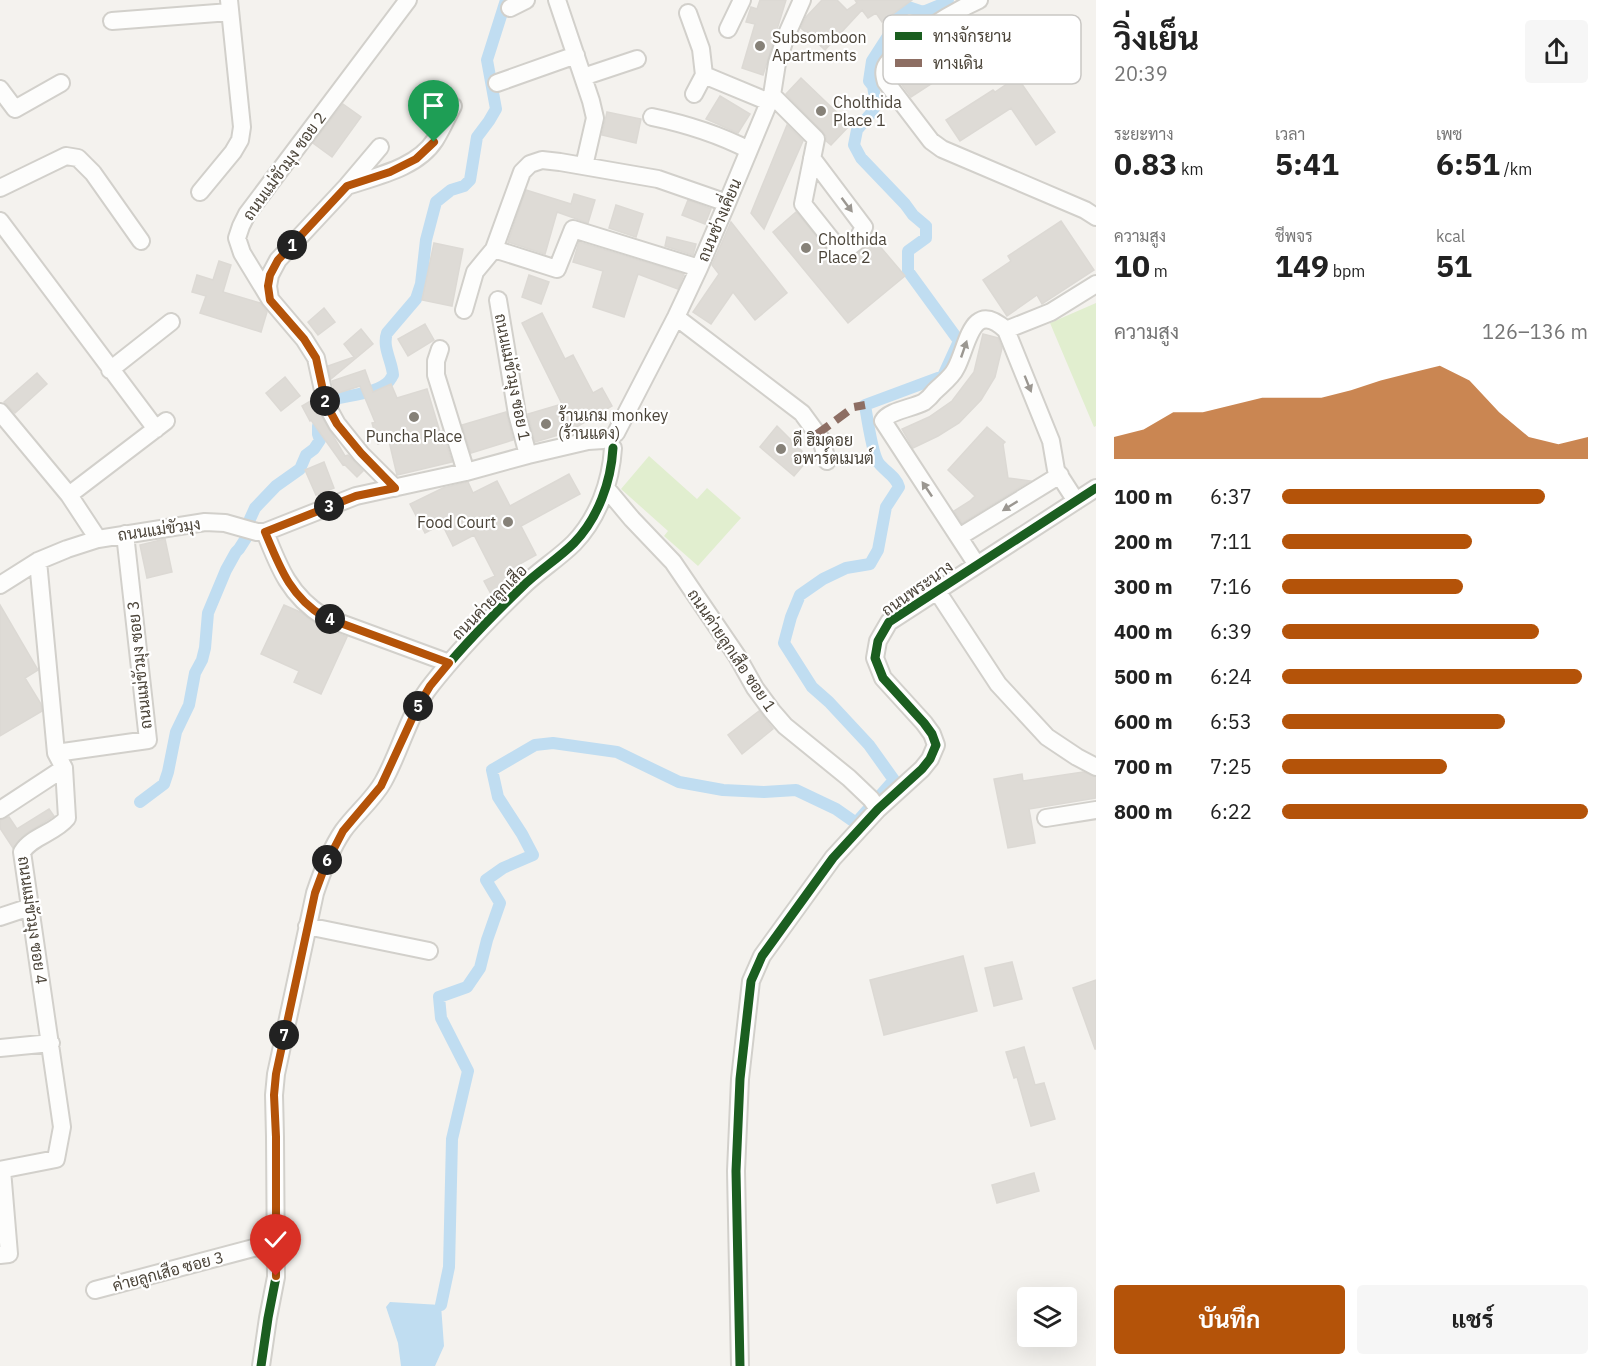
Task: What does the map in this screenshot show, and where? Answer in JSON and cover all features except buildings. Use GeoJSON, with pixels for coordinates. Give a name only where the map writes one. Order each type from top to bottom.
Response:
{"type":"FeatureCollection","features":[{"type":"Feature","properties":{"kind":"street","name":"ถนนแม่ขัวมุง ซอย 2"},"geometry":{"type":"LineString","coordinates":[[395,488],[337,424],[326,404],[316,358],[304,339],[270,300],[242,253],[237,238],[247,214],[408,0]]}},
{"type":"Feature","properties":{"kind":"street"},"geometry":{"type":"LineString","coordinates":[[510,8],[526,0]]}},
{"type":"Feature","properties":{"kind":"street"},"geometry":{"type":"LineString","coordinates":[[557,0],[591,100],[594,117],[584,166]]}},
{"type":"Feature","properties":{"kind":"street"},"geometry":{"type":"LineString","coordinates":[[729,29],[741,0]]}},
{"type":"Feature","properties":{"kind":"street","name":"ถนนช่างเคี่ยน"},"geometry":{"type":"LineString","coordinates":[[611,440],[676,317],[728,203],[771,98],[777,63],[802,0]]}},
{"type":"Feature","properties":{"kind":"street"},"geometry":{"type":"LineString","coordinates":[[950,15],[979,0]]}},
{"type":"Feature","properties":{"kind":"street"},"geometry":{"type":"LineString","coordinates":[[112,21],[229,6],[242,127],[240,140],[234,152],[200,192]]}},
{"type":"Feature","properties":{"kind":"street"},"geometry":{"type":"LineString","coordinates":[[688,13],[701,50],[704,75],[694,94]]}},
{"type":"Feature","properties":{"kind":"street"},"geometry":{"type":"LineString","coordinates":[[497,82],[576,55]]}},
{"type":"Feature","properties":{"kind":"street"},"geometry":{"type":"LineString","coordinates":[[583,77],[637,59]]}},
{"type":"Feature","properties":{"kind":"street"},"geometry":{"type":"LineString","coordinates":[[704,75],[771,98],[816,139],[812,158],[803,204],[842,253],[856,242],[864,227],[812,158]]}},
{"type":"Feature","properties":{"kind":"street"},"geometry":{"type":"LineString","coordinates":[[0,89],[15,109],[62,83]]}},
{"type":"Feature","properties":{"kind":"street"},"geometry":{"type":"LineString","coordinates":[[888,84],[931,141],[942,149],[1085,210],[1096,218]]}},
{"type":"Feature","properties":{"kind":"street"},"geometry":{"type":"LineString","coordinates":[[347,186],[390,172],[416,159],[434,142],[453,106]]}},
{"type":"Feature","properties":{"kind":"street"},"geometry":{"type":"LineString","coordinates":[[652,117],[685,124],[725,138],[749,150]]}},
{"type":"Feature","properties":{"kind":"street"},"geometry":{"type":"LineString","coordinates":[[270,300],[268,286],[270,275],[278,260],[380,147]]}},
{"type":"Feature","properties":{"kind":"street"},"geometry":{"type":"LineString","coordinates":[[0,188],[66,156],[78,158],[93,173],[141,241]]}},
{"type":"Feature","properties":{"kind":"street"},"geometry":{"type":"LineString","coordinates":[[464,310],[475,272],[494,249],[522,172],[530,164],[542,160],[658,179],[728,203]]}},
{"type":"Feature","properties":{"kind":"street"},"geometry":{"type":"LineString","coordinates":[[0,221],[110,370],[161,425],[69,495]]}},
{"type":"Feature","properties":{"kind":"street"},"geometry":{"type":"LineString","coordinates":[[494,249],[557,269],[573,229],[699,268]]}},
{"type":"Feature","properties":{"kind":"street"},"geometry":{"type":"LineString","coordinates":[[1006,330],[1051,312],[1096,284]]}},
{"type":"Feature","properties":{"kind":"street","name":"ถนนแม่ขัวมุง ซอย 1"},"geometry":{"type":"LineString","coordinates":[[498,300],[517,414],[528,455]]}},
{"type":"Feature","properties":{"kind":"street"},"geometry":{"type":"LineString","coordinates":[[676,317],[802,413],[821,439],[827,461]]}},
{"type":"Feature","properties":{"kind":"street"},"geometry":{"type":"LineString","coordinates":[[977,565],[883,419],[926,400],[956,371],[970,332],[976,324],[985,319],[994,320],[1006,330],[1051,441],[1056,470],[1076,501]]}},
{"type":"Feature","properties":{"kind":"street"},"geometry":{"type":"LineString","coordinates":[[110,370],[171,322]]}},
{"type":"Feature","properties":{"kind":"street"},"geometry":{"type":"LineString","coordinates":[[440,349],[435,362],[436,375],[466,472]]}},
{"type":"Feature","properties":{"kind":"street"},"geometry":{"type":"LineString","coordinates":[[0,411],[69,495],[98,539]]}},
{"type":"Feature","properties":{"kind":"street"},"geometry":{"type":"LineString","coordinates":[[449,663],[324,617],[309,608],[287,580],[265,532],[356,496],[466,472],[588,441],[611,440]]}},
{"type":"Feature","properties":{"kind":"street","name":"ถนนค่ายลูกเสือ"},"geometry":{"type":"LineString","coordinates":[[261,1366],[276,1276],[274,1095],[276,1074],[307,926],[315,893],[325,866],[343,831],[381,786],[417,708],[430,686],[523,586],[574,542],[594,514],[606,488],[612,465],[611,440]]}},
{"type":"Feature","properties":{"kind":"street"},"geometry":{"type":"LineString","coordinates":[[959,537],[1060,476]]}},
{"type":"Feature","properties":{"kind":"street","name":"ถนนค่ายลูกเสือ ซอย 1"},"geometry":{"type":"LineString","coordinates":[[606,488],[673,562],[772,711],[785,726],[849,778],[875,804]]}},
{"type":"Feature","properties":{"kind":"street","name":"ถนนพระนาง"},"geometry":{"type":"LineString","coordinates":[[875,804],[922,769],[930,759],[936,745],[933,734],[883,678],[874,658],[878,640],[889,622],[1096,488]]}},
{"type":"Feature","properties":{"kind":"street","name":"ถนนแม่ขัวมุง"},"geometry":{"type":"LineString","coordinates":[[0,585],[38,561],[98,539],[205,522],[225,523],[256,532],[265,532]]}},
{"type":"Feature","properties":{"kind":"street","name":"ถนนแม่ขัวมุง ซอย 3"},"geometry":{"type":"LineString","coordinates":[[56,753],[147,740],[125,534]]}},
{"type":"Feature","properties":{"kind":"street","name":"ถนนแม่ขัวมุง ซอย 4"},"geometry":{"type":"LineString","coordinates":[[1,1170],[56,1159],[62,1127],[22,852],[26,846],[67,818],[64,768],[56,753],[38,561]]}},
{"type":"Feature","properties":{"kind":"street"},"geometry":{"type":"LineString","coordinates":[[937,591],[998,684],[1047,737],[1096,767]]}},
{"type":"Feature","properties":{"kind":"street"},"geometry":{"type":"LineString","coordinates":[[0,810],[64,768]]}},
{"type":"Feature","properties":{"kind":"street"},"geometry":{"type":"LineString","coordinates":[[740,1366],[736,1171],[740,1079],[751,981],[762,956],[875,804]]}},
{"type":"Feature","properties":{"kind":"street"},"geometry":{"type":"LineString","coordinates":[[1046,818],[1096,810]]}},
{"type":"Feature","properties":{"kind":"street"},"geometry":{"type":"LineString","coordinates":[[0,917],[30,907]]}},
{"type":"Feature","properties":{"kind":"street"},"geometry":{"type":"LineString","coordinates":[[307,926],[429,951]]}},
{"type":"Feature","properties":{"kind":"street"},"geometry":{"type":"LineString","coordinates":[[0,1048],[51,1043]]}},
{"type":"Feature","properties":{"kind":"street"},"geometry":{"type":"LineString","coordinates":[[0,1255],[9,1254],[1,1170]]}},
{"type":"Feature","properties":{"kind":"street","name":"ค่ายลูกเสือ ซอย 3"},"geometry":{"type":"LineString","coordinates":[[95,1290],[276,1242]]}},
{"type":"Feature","properties":{"kind":"green space"},"geometry":{"type":"Polygon","coordinates":[[[1096,303],[1096,426],[1094,427],[1050,323],[1096,303]]]}},
{"type":"Feature","properties":{"kind":"green space"},"geometry":{"type":"Polygon","coordinates":[[[649,456],[697,499],[707,488],[741,518],[698,566],[664,536],[668,531],[621,489],[649,456]]]}},
{"type":"Feature","properties":{"kind":"water"},"geometry":{"type":"Polygon","coordinates":[[[390,1302],[441,1305],[444,1346],[435,1366],[401,1366],[398,1343],[386,1307],[390,1302]]]}},
{"type":"Feature","properties":{"kind":"waterway"},"geometry":{"type":"LineString","coordinates":[[249,526],[255,508],[276,486],[300,469],[306,455],[314,449],[320,440],[318,426],[326,417],[328,408],[334,399],[376,389],[388,382],[393,375],[386,349],[387,333],[416,299],[421,284],[426,240],[436,202],[451,190],[464,186],[470,180],[477,137],[496,109],[487,60],[506,0]]}},
{"type":"Feature","properties":{"kind":"waterway"},"geometry":{"type":"LineString","coordinates":[[898,15],[908,7],[923,12],[948,0]]}},
{"type":"Feature","properties":{"kind":"waterway"},"geometry":{"type":"LineString","coordinates":[[441,1305],[449,1267],[452,1139],[468,1071],[441,1018],[439,997],[467,987],[480,968],[500,903],[486,880],[503,868],[533,855],[498,797],[492,770],[535,745],[553,743],[617,752],[679,782],[723,790],[764,792],[796,790],[836,809],[856,823],[894,780],[869,745],[812,687],[784,643],[800,595],[823,579],[846,568],[870,564],[878,550],[886,507],[899,487],[878,462],[865,405],[943,376],[959,341],[908,271],[908,251],[926,238],[926,226],[861,158],[854,145],[857,130],[876,104],[873,86],[869,81],[872,61],[883,44]]}},
{"type":"Feature","properties":{"kind":"waterway"},"geometry":{"type":"LineString","coordinates":[[140,802],[164,784],[176,732],[189,705],[195,673],[202,660],[208,613],[226,570],[248,535]]}},
{"type":"Feature","properties":{"kind":"marked path"},"geometry":{"type":"LineString","coordinates":[[817,434],[854,407],[865,405]]}},
{"type":"Feature","properties":{"kind":"cycle path"},"geometry":{"type":"LineString","coordinates":[[261,1366],[276,1277],[274,1095],[276,1074],[315,893],[324,869],[343,831],[383,782],[411,719],[432,684],[487,622],[528,581],[574,543],[590,522],[602,499],[613,448]]}},
{"type":"Feature","properties":{"kind":"cycle path"},"geometry":{"type":"LineString","coordinates":[[740,1366],[736,1171],[740,1079],[751,981],[762,956],[833,858],[878,809],[922,769],[930,759],[936,745],[924,723],[883,678],[875,658],[878,641],[889,622],[1096,488]]}},
{"type":"Feature","properties":{"kind":"place","name":"Subsomboon Apartments"},"geometry":{"type":"Point","coordinates":[760,46]}},
{"type":"Feature","properties":{"kind":"place","name":"Cholthida Place 1"},"geometry":{"type":"Point","coordinates":[821,111]}},
{"type":"Feature","properties":{"kind":"place","name":"Cholthida Place 2"},"geometry":{"type":"Point","coordinates":[806,248]}},
{"type":"Feature","properties":{"kind":"place","name":"Puncha Place"},"geometry":{"type":"Point","coordinates":[414,417]}},
{"type":"Feature","properties":{"kind":"place","name":"ร้านเกม monkey (ร้านแดง)"},"geometry":{"type":"Point","coordinates":[546,424]}},
{"type":"Feature","properties":{"kind":"place","name":"ดี ฮิมดอย อพาร์ตเมนต์"},"geometry":{"type":"Point","coordinates":[781,449]}},
{"type":"Feature","properties":{"kind":"place","name":"Food Court"},"geometry":{"type":"Point","coordinates":[508,522]}},
{"type":"Feature","properties":{"kind":"route"},"geometry":{"type":"LineString","coordinates":[[276,1276],[274,1095],[276,1074],[315,893],[325,866],[343,831],[381,786],[417,708],[430,686],[449,663],[324,617],[309,608],[287,580],[274,555],[265,532],[356,496],[395,488],[337,424],[326,404],[316,358],[304,339],[270,300],[268,286],[270,275],[278,260],[347,186],[390,172],[416,159],[434,142]]}}]}
